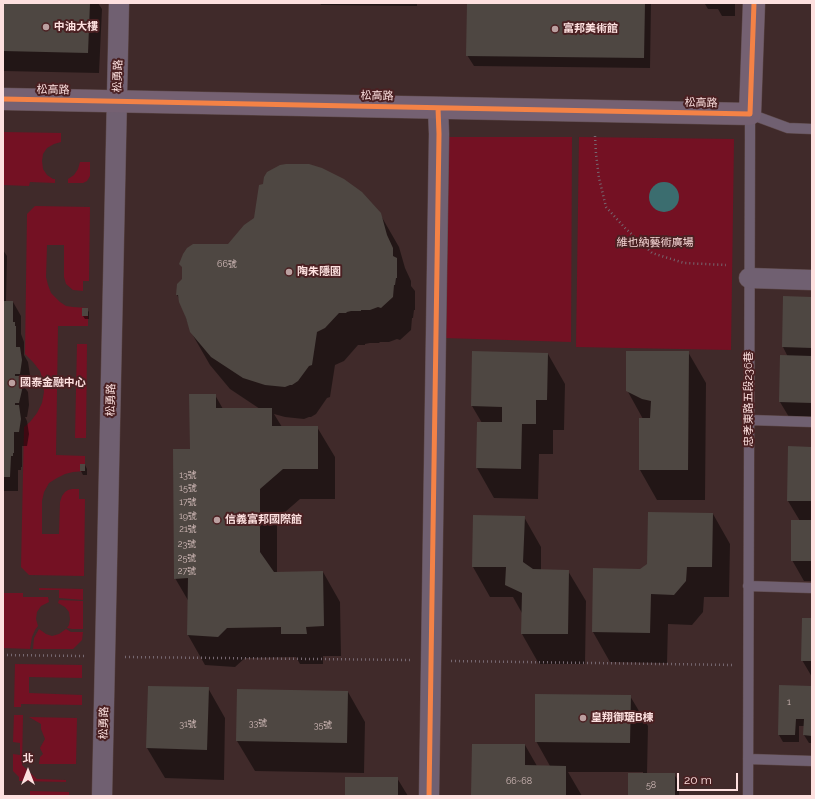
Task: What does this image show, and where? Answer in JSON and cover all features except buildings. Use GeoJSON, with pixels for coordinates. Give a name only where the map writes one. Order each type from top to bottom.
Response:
{"type":"FeatureCollection","features":[{"type":"Feature","properties":{"kind":"street","name":"松勇路"},"geometry":{"type":"LineString","coordinates":[[102,796],[119,3]]}},
{"type":"Feature","properties":{"kind":"street","name":"忠孝東路五段236巷"},"geometry":{"type":"LineString","coordinates":[[750,114],[754,3]]}},
{"type":"Feature","properties":{"kind":"street","name":"松高路"},"geometry":{"type":"LineString","coordinates":[[3,99],[750,114]]}},
{"type":"Feature","properties":{"kind":"street"},"geometry":{"type":"LineString","coordinates":[[429,796],[439,134],[438,108]]}},
{"type":"Feature","properties":{"kind":"street"},"geometry":{"type":"LineString","coordinates":[[749,278],[812,280]]}},
{"type":"Feature","properties":{"kind":"lane"},"geometry":{"type":"LineString","coordinates":[[750,114],[788,128],[812,129]]}},
{"type":"Feature","properties":{"kind":"lane","name":"忠孝東路五段236巷"},"geometry":{"type":"LineString","coordinates":[[748,796],[750,114]]}},
{"type":"Feature","properties":{"kind":"lane"},"geometry":{"type":"LineString","coordinates":[[749,420],[812,422]]}},
{"type":"Feature","properties":{"kind":"lane"},"geometry":{"type":"LineString","coordinates":[[748,586],[812,588]]}},
{"type":"Feature","properties":{"kind":"lane"},"geometry":{"type":"LineString","coordinates":[[748,759],[812,761]]}},
{"type":"Feature","properties":{"kind":"path"},"geometry":{"type":"LineString","coordinates":[[595,136],[599,178],[606,207],[625,228],[652,253],[684,262],[726,265]]}},
{"type":"Feature","properties":{"kind":"path"},"geometry":{"type":"LineString","coordinates":[[3,655],[748,665]]}},
{"type":"Feature","properties":{"kind":"green space"},"geometry":{"type":"Polygon","coordinates":[[[3,132],[61,133],[61,142],[47,148],[43,154],[42,161],[43,169],[47,175],[55,179],[55,183],[30,182],[29,186],[3,185],[3,132]]]}},
{"type":"Feature","properties":{"kind":"green space"},"geometry":{"type":"Polygon","coordinates":[[[446,137],[572,137],[571,342],[444,338],[446,137]]]}},
{"type":"Feature","properties":{"kind":"green space","name":"維也納藝術廣場"},"geometry":{"type":"Polygon","coordinates":[[[579,137],[734,139],[731,350],[576,347],[579,137]]]}},
{"type":"Feature","properties":{"kind":"green space"},"geometry":{"type":"Polygon","coordinates":[[[80,162],[90,162],[90,176],[87,181],[83,183],[68,183],[68,179],[74,175],[80,162]]]}},
{"type":"Feature","properties":{"kind":"green space"},"geometry":{"type":"Polygon","coordinates":[[[35,206],[90,207],[89,281],[83,281],[83,291],[73,290],[66,284],[64,277],[64,245],[47,245],[46,277],[51,293],[60,302],[66,306],[88,308],[88,326],[58,326],[56,455],[85,456],[85,471],[65,474],[49,483],[44,492],[42,501],[42,534],[59,534],[60,502],[62,496],[68,490],[79,489],[79,499],[85,499],[84,576],[29,575],[21,567],[24,427],[37,413],[42,403],[44,392],[40,371],[25,354],[27,214],[35,206]]]}},
{"type":"Feature","properties":{"kind":"green space"},"geometry":{"type":"Polygon","coordinates":[[[77,344],[87,344],[86,438],[75,438],[77,344]]]}},
{"type":"Feature","properties":{"kind":"green space"},"geometry":{"type":"Polygon","coordinates":[[[39,588],[83,589],[83,600],[59,598],[59,590],[39,590],[39,588]]]}},
{"type":"Feature","properties":{"kind":"green space"},"geometry":{"type":"Polygon","coordinates":[[[3,593],[23,593],[23,597],[48,597],[49,602],[41,606],[37,612],[36,619],[38,626],[32,637],[30,649],[3,648],[3,593]]]}},
{"type":"Feature","properties":{"kind":"green space"},"geometry":{"type":"Polygon","coordinates":[[[59,600],[83,601],[83,629],[67,628],[70,619],[69,612],[65,607],[58,603],[59,600]]]}},
{"type":"Feature","properties":{"kind":"green space"},"geometry":{"type":"Polygon","coordinates":[[[39,629],[52,636],[59,634],[66,629],[71,632],[83,632],[82,640],[73,649],[33,649],[34,638],[39,629]]]}},
{"type":"Feature","properties":{"kind":"green space"},"geometry":{"type":"Polygon","coordinates":[[[15,664],[82,665],[82,678],[29,677],[29,693],[82,695],[82,705],[21,704],[21,707],[14,707],[15,664]]]}},
{"type":"Feature","properties":{"kind":"green space"},"geometry":{"type":"Polygon","coordinates":[[[14,715],[23,715],[22,765],[37,779],[66,780],[66,782],[19,781],[19,777],[13,771],[13,754],[20,755],[20,743],[13,742],[14,715]]]}},
{"type":"Feature","properties":{"kind":"green space"},"geometry":{"type":"Polygon","coordinates":[[[29,717],[77,718],[76,764],[39,764],[40,757],[43,754],[40,748],[45,739],[41,729],[41,724],[29,717]]]}},
{"type":"Feature","properties":{"kind":"green space"},"geometry":{"type":"Polygon","coordinates":[[[30,791],[69,792],[69,796],[30,796],[30,791]]]}},
{"type":"Feature","properties":{"kind":"water"},"geometry":{"type":"Polygon","coordinates":[[[664,182],[675,186],[679,197],[675,208],[664,212],[653,208],[649,197],[653,186],[664,182]]]}},
{"type":"Feature","properties":{"kind":"cycle path"},"geometry":{"type":"LineString","coordinates":[[3,99],[750,114],[754,3]]}},
{"type":"Feature","properties":{"kind":"cycle path"},"geometry":{"type":"LineString","coordinates":[[429,796],[439,134],[438,108]]}},
{"type":"Feature","properties":{"kind":"place","name":"中油大樓"},"geometry":{"type":"Point","coordinates":[46,27]}},
{"type":"Feature","properties":{"kind":"place","name":"富邦美術館"},"geometry":{"type":"Point","coordinates":[555,29]}},
{"type":"Feature","properties":{"kind":"place","name":"陶朱隱園"},"geometry":{"type":"Point","coordinates":[289,272]}},
{"type":"Feature","properties":{"kind":"place","name":"國泰金融中心"},"geometry":{"type":"Point","coordinates":[12,383]}},
{"type":"Feature","properties":{"kind":"place","name":"信義富邦國際館"},"geometry":{"type":"Point","coordinates":[217,520]}},
{"type":"Feature","properties":{"kind":"place","name":"皇翔御琚B棟"},"geometry":{"type":"Point","coordinates":[583,718]}}]}
